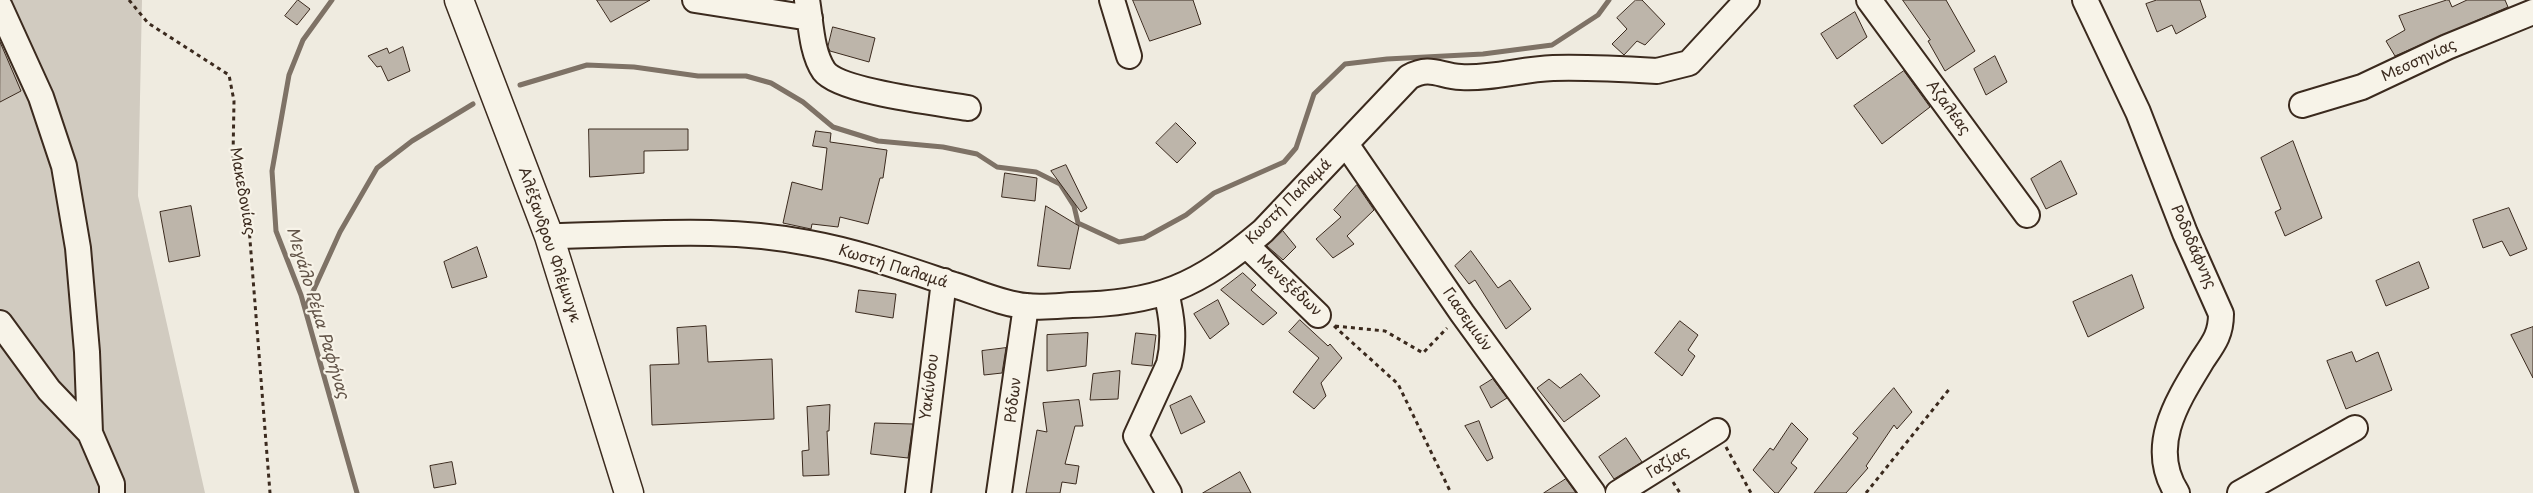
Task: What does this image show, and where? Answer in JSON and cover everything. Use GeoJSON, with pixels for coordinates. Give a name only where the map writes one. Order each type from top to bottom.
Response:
{"type":"FeatureCollection","features":[{"type":"Feature","properties":{"kind":"main road","name":"Αλέξανδρου Φλέμινγκ"},"geometry":{"type":"LineString","coordinates":[[459,0],[549,236],[629,493]]}},
{"type":"Feature","properties":{"kind":"street"},"geometry":{"type":"LineString","coordinates":[[695,0],[808,9],[816,55],[825,72],[837,81],[858,88],[968,108]]}},
{"type":"Feature","properties":{"kind":"street"},"geometry":{"type":"LineString","coordinates":[[1112,0],[1128,56]]}},
{"type":"Feature","properties":{"kind":"street","name":"Κωστή Παλαμά"},"geometry":{"type":"LineString","coordinates":[[549,236],[702,231],[755,234],[810,243],[882,260],[1026,306],[1116,304],[1166,292],[1218,267],[1263,231],[1409,77],[1421,71],[1436,71],[1460,77],[1519,74],[1551,68],[1657,71],[1670,69],[1689,63],[1747,0]]}},
{"type":"Feature","properties":{"kind":"street","name":"Αζαλέας"},"geometry":{"type":"LineString","coordinates":[[1869,0],[2027,215]]}},
{"type":"Feature","properties":{"kind":"street","name":"Ροδοδάφνης"},"geometry":{"type":"LineString","coordinates":[[2085,0],[2138,112],[2185,233],[2220,314],[2221,328],[2217,340],[2170,420],[2163,456],[2171,484],[2177,493]]}},
{"type":"Feature","properties":{"kind":"street"},"geometry":{"type":"LineString","coordinates":[[0,7],[41,97],[64,166],[78,248],[87,352],[90,433]]}},
{"type":"Feature","properties":{"kind":"street","name":"Μεσσηνίας"},"geometry":{"type":"LineString","coordinates":[[2302,105],[2362,87],[2447,47],[2533,12]]}},
{"type":"Feature","properties":{"kind":"street","name":"Γιασεμιών"},"geometry":{"type":"LineString","coordinates":[[1346,144],[1462,313],[1593,493]]}},
{"type":"Feature","properties":{"kind":"street","name":"Μενεξέδων"},"geometry":{"type":"LineString","coordinates":[[1246,245],[1326,320]]}},
{"type":"Feature","properties":{"kind":"street","name":"Υακίνθου"},"geometry":{"type":"LineString","coordinates":[[918,493],[944,281]]}},
{"type":"Feature","properties":{"kind":"street"},"geometry":{"type":"LineString","coordinates":[[1166,292],[1174,334],[1172,352],[1169,364],[1136,436],[1169,493]]}},
{"type":"Feature","properties":{"kind":"street","name":"Ρόδων"},"geometry":{"type":"LineString","coordinates":[[999,493],[1026,306]]}},
{"type":"Feature","properties":{"kind":"street"},"geometry":{"type":"LineString","coordinates":[[0,323],[49,390],[90,433],[112,484],[112,493]]}},
{"type":"Feature","properties":{"kind":"street"},"geometry":{"type":"LineString","coordinates":[[2240,493],[2355,428]]}},
{"type":"Feature","properties":{"kind":"street","name":"Γαζίας"},"geometry":{"type":"LineString","coordinates":[[1618,493],[1717,431]]}},
{"type":"Feature","properties":{"kind":"path","name":"Μακεδονίας"},"geometry":{"type":"LineString","coordinates":[[128,0],[148,23],[228,75],[234,101],[233,157],[248,215],[270,493]]}},
{"type":"Feature","properties":{"kind":"path","name":"Μενεξέδων"},"geometry":{"type":"LineString","coordinates":[[1326,320],[1385,331],[1423,352],[1462,313]]}},
{"type":"Feature","properties":{"kind":"path"},"geometry":{"type":"LineString","coordinates":[[1326,320],[1398,384],[1451,493]]}},
{"type":"Feature","properties":{"kind":"path"},"geometry":{"type":"LineString","coordinates":[[1866,493],[1951,387]]}},
{"type":"Feature","properties":{"kind":"path"},"geometry":{"type":"LineString","coordinates":[[1717,431],[1751,493]]}},
{"type":"Feature","properties":{"kind":"shaded area"},"geometry":{"type":"Polygon","coordinates":[[[0,0],[142,0],[138,196],[205,493],[0,493],[0,0]]]}},
{"type":"Feature","properties":{"kind":"building"},"geometry":{"type":"Polygon","coordinates":[[[298,0],[310,9],[297,25],[285,16],[298,0]]]}},
{"type":"Feature","properties":{"kind":"building"},"geometry":{"type":"Polygon","coordinates":[[[597,0],[650,0],[611,22],[597,0]]]}},
{"type":"Feature","properties":{"kind":"building"},"geometry":{"type":"Polygon","coordinates":[[[1133,0],[1193,0],[1201,24],[1150,41],[1133,0]]]}},
{"type":"Feature","properties":{"kind":"building"},"geometry":{"type":"Polygon","coordinates":[[[1636,0],[1642,0],[1665,24],[1645,45],[1637,41],[1624,55],[1612,44],[1627,29],[1617,18],[1636,0]]]}},
{"type":"Feature","properties":{"kind":"building"},"geometry":{"type":"Polygon","coordinates":[[[1903,0],[1946,0],[1975,51],[1945,71],[1928,41],[1930,40],[1903,0]]]}},
{"type":"Feature","properties":{"kind":"building"},"geometry":{"type":"Polygon","coordinates":[[[2157,0],[2200,0],[2206,17],[2176,34],[2172,25],[2157,32],[2146,4],[2157,0]]]}},
{"type":"Feature","properties":{"kind":"building"},"geometry":{"type":"Polygon","coordinates":[[[2449,0],[2452,7],[2467,0],[2505,0],[2508,7],[2395,56],[2386,41],[2405,30],[2399,16],[2449,0]]]}},
{"type":"Feature","properties":{"kind":"building"},"geometry":{"type":"Polygon","coordinates":[[[1855,12],[1867,37],[1837,59],[1821,34],[1855,12]]]}},
{"type":"Feature","properties":{"kind":"building"},"geometry":{"type":"Polygon","coordinates":[[[833,27],[875,38],[869,62],[830,51],[828,47],[833,27]]]}},
{"type":"Feature","properties":{"kind":"building"},"geometry":{"type":"Polygon","coordinates":[[[0,42],[21,91],[0,102],[0,42]]]}},
{"type":"Feature","properties":{"kind":"building"},"geometry":{"type":"Polygon","coordinates":[[[403,47],[410,71],[388,81],[381,66],[377,67],[368,56],[387,48],[389,53],[403,47]]]}},
{"type":"Feature","properties":{"kind":"building"},"geometry":{"type":"Polygon","coordinates":[[[1995,56],[2007,82],[1986,95],[1974,69],[1995,56]]]}},
{"type":"Feature","properties":{"kind":"building"},"geometry":{"type":"Polygon","coordinates":[[[1904,71],[1930,107],[1882,144],[1854,106],[1904,71]]]}},
{"type":"Feature","properties":{"kind":"building"},"geometry":{"type":"Polygon","coordinates":[[[1176,123],[1196,143],[1177,163],[1156,143],[1176,123]]]}},
{"type":"Feature","properties":{"kind":"building"},"geometry":{"type":"Polygon","coordinates":[[[589,129],[688,129],[688,150],[644,151],[644,173],[590,177],[589,129]]]}},
{"type":"Feature","properties":{"kind":"building"},"geometry":{"type":"Polygon","coordinates":[[[816,131],[831,133],[830,142],[887,150],[883,178],[880,178],[868,224],[840,217],[838,227],[812,224],[811,229],[783,223],[792,182],[822,190],[827,148],[813,146],[816,131]]]}},
{"type":"Feature","properties":{"kind":"building"},"geometry":{"type":"Polygon","coordinates":[[[2293,141],[2322,218],[2285,236],[2275,212],[2281,209],[2261,158],[2293,141]]]}},
{"type":"Feature","properties":{"kind":"building"},"geometry":{"type":"Polygon","coordinates":[[[2061,161],[2077,194],[2046,209],[2031,179],[2061,161]]]}},
{"type":"Feature","properties":{"kind":"building"},"geometry":{"type":"Polygon","coordinates":[[[1066,165],[1087,208],[1081,212],[1051,171],[1066,165]]]}},
{"type":"Feature","properties":{"kind":"building"},"geometry":{"type":"Polygon","coordinates":[[[1005,173],[1037,178],[1035,201],[1002,197],[1005,173]]]}},
{"type":"Feature","properties":{"kind":"building"},"geometry":{"type":"Polygon","coordinates":[[[1357,185],[1374,210],[1347,236],[1354,244],[1333,258],[1316,239],[1341,217],[1334,210],[1357,185]]]}},
{"type":"Feature","properties":{"kind":"building"},"geometry":{"type":"Polygon","coordinates":[[[191,206],[200,256],[169,262],[160,212],[191,206]]]}},
{"type":"Feature","properties":{"kind":"building"},"geometry":{"type":"Polygon","coordinates":[[[1046,206],[1079,226],[1070,269],[1038,266],[1046,206]]]}},
{"type":"Feature","properties":{"kind":"building"},"geometry":{"type":"Polygon","coordinates":[[[2509,208],[2527,249],[2510,256],[2502,241],[2483,248],[2473,220],[2509,208]]]}},
{"type":"Feature","properties":{"kind":"building"},"geometry":{"type":"Polygon","coordinates":[[[1283,231],[1296,247],[1283,260],[1267,246],[1283,231]]]}},
{"type":"Feature","properties":{"kind":"building"},"geometry":{"type":"Polygon","coordinates":[[[477,247],[487,277],[452,288],[444,262],[477,247]]]}},
{"type":"Feature","properties":{"kind":"building"},"geometry":{"type":"Polygon","coordinates":[[[1471,251],[1498,288],[1510,280],[1531,309],[1506,329],[1475,280],[1469,284],[1455,266],[1471,251]]]}},
{"type":"Feature","properties":{"kind":"building"},"geometry":{"type":"Polygon","coordinates":[[[2419,262],[2429,288],[2386,306],[2376,281],[2419,262]]]}},
{"type":"Feature","properties":{"kind":"building"},"geometry":{"type":"Polygon","coordinates":[[[1243,273],[1256,285],[1251,290],[1277,313],[1263,325],[1221,290],[1243,273]]]}},
{"type":"Feature","properties":{"kind":"building"},"geometry":{"type":"Polygon","coordinates":[[[2132,275],[2144,308],[2088,337],[2073,302],[2132,275]]]}},
{"type":"Feature","properties":{"kind":"building"},"geometry":{"type":"Polygon","coordinates":[[[859,290],[896,294],[893,318],[856,312],[859,290]]]}},
{"type":"Feature","properties":{"kind":"building"},"geometry":{"type":"Polygon","coordinates":[[[1218,300],[1229,324],[1210,339],[1194,314],[1218,300]]]}},
{"type":"Feature","properties":{"kind":"building"},"geometry":{"type":"Polygon","coordinates":[[[1300,320],[1328,346],[1330,344],[1342,358],[1321,383],[1326,396],[1314,409],[1293,392],[1319,358],[1289,332],[1300,320]]]}},
{"type":"Feature","properties":{"kind":"building"},"geometry":{"type":"Polygon","coordinates":[[[1680,321],[1698,335],[1688,350],[1695,356],[1682,376],[1655,353],[1680,321]]]}},
{"type":"Feature","properties":{"kind":"building"},"geometry":{"type":"Polygon","coordinates":[[[706,326],[708,362],[772,359],[774,419],[652,425],[650,365],[679,364],[677,328],[706,326]]]}},
{"type":"Feature","properties":{"kind":"building"},"geometry":{"type":"Polygon","coordinates":[[[2533,327],[2533,378],[2511,335],[2533,327]]]}},
{"type":"Feature","properties":{"kind":"building"},"geometry":{"type":"Polygon","coordinates":[[[1088,333],[1086,366],[1047,371],[1047,335],[1088,333]]]}},
{"type":"Feature","properties":{"kind":"building"},"geometry":{"type":"Polygon","coordinates":[[[1136,333],[1156,335],[1152,366],[1132,364],[1136,333]]]}},
{"type":"Feature","properties":{"kind":"building"},"geometry":{"type":"Polygon","coordinates":[[[1006,348],[1002,373],[984,375],[982,351],[1006,348]]]}},
{"type":"Feature","properties":{"kind":"building"},"geometry":{"type":"Polygon","coordinates":[[[2352,352],[2356,362],[2378,352],[2392,390],[2346,409],[2327,361],[2352,352]]]}},
{"type":"Feature","properties":{"kind":"building"},"geometry":{"type":"Polygon","coordinates":[[[1120,371],[1118,399],[1090,400],[1093,374],[1120,371]]]}},
{"type":"Feature","properties":{"kind":"building"},"geometry":{"type":"Polygon","coordinates":[[[1581,374],[1600,396],[1564,422],[1537,388],[1549,379],[1560,388],[1581,374]]]}},
{"type":"Feature","properties":{"kind":"building"},"geometry":{"type":"Polygon","coordinates":[[[1493,379],[1507,398],[1491,408],[1480,387],[1493,379]]]}},
{"type":"Feature","properties":{"kind":"building"},"geometry":{"type":"Polygon","coordinates":[[[1894,388],[1912,412],[1897,429],[1894,425],[1866,466],[1868,468],[1846,493],[1814,493],[1858,438],[1853,434],[1894,388]]]}},
{"type":"Feature","properties":{"kind":"building"},"geometry":{"type":"Polygon","coordinates":[[[1191,396],[1205,422],[1181,434],[1170,406],[1191,396]]]}},
{"type":"Feature","properties":{"kind":"building"},"geometry":{"type":"Polygon","coordinates":[[[1079,400],[1083,426],[1075,426],[1065,464],[1079,466],[1076,484],[1062,482],[1060,493],[1026,493],[1037,430],[1047,432],[1043,403],[1079,400]]]}},
{"type":"Feature","properties":{"kind":"building"},"geometry":{"type":"Polygon","coordinates":[[[830,405],[829,431],[827,431],[829,475],[803,476],[802,451],[809,450],[807,407],[830,405]]]}},
{"type":"Feature","properties":{"kind":"building"},"geometry":{"type":"Polygon","coordinates":[[[1479,421],[1493,458],[1487,461],[1465,426],[1479,421]]]}},
{"type":"Feature","properties":{"kind":"building"},"geometry":{"type":"Polygon","coordinates":[[[875,423],[913,424],[908,458],[871,454],[875,423]]]}},
{"type":"Feature","properties":{"kind":"building"},"geometry":{"type":"Polygon","coordinates":[[[1792,423],[1808,439],[1791,463],[1797,468],[1778,493],[1775,493],[1753,470],[1770,448],[1773,450],[1792,423]]]}},
{"type":"Feature","properties":{"kind":"building"},"geometry":{"type":"Polygon","coordinates":[[[1626,438],[1642,462],[1614,479],[1599,457],[1626,438]]]}},
{"type":"Feature","properties":{"kind":"building"},"geometry":{"type":"Polygon","coordinates":[[[452,462],[456,484],[434,488],[430,466],[452,462]]]}},
{"type":"Feature","properties":{"kind":"building"},"geometry":{"type":"Polygon","coordinates":[[[1240,472],[1251,493],[1203,493],[1240,472]]]}},
{"type":"Feature","properties":{"kind":"building"},"geometry":{"type":"Polygon","coordinates":[[[1566,479],[1576,493],[1544,493],[1566,479]]]}},
{"type":"Feature","properties":{"kind":"waterway","name":"Μεγάλο Ρέμα Ραφήνας"},"geometry":{"type":"LineString","coordinates":[[332,0],[303,40],[289,75],[272,171],[276,231],[301,295],[357,493]]}},
{"type":"Feature","properties":{"kind":"waterway"},"geometry":{"type":"LineString","coordinates":[[520,85],[587,65],[634,67],[698,76],[746,76],[771,83],[803,102],[833,127],[878,141],[943,147],[977,154],[997,167],[1036,172],[1060,184],[1074,206],[1078,223],[1119,242],[1144,238],[1186,215],[1214,193],[1284,162],[1296,148],[1314,94],[1345,64],[1387,59],[1483,54],[1552,45],[1598,15],[1609,0]]}},
{"type":"Feature","properties":{"kind":"waterway"},"geometry":{"type":"LineString","coordinates":[[305,309],[340,232],[377,168],[412,141],[473,104]]}}]}
